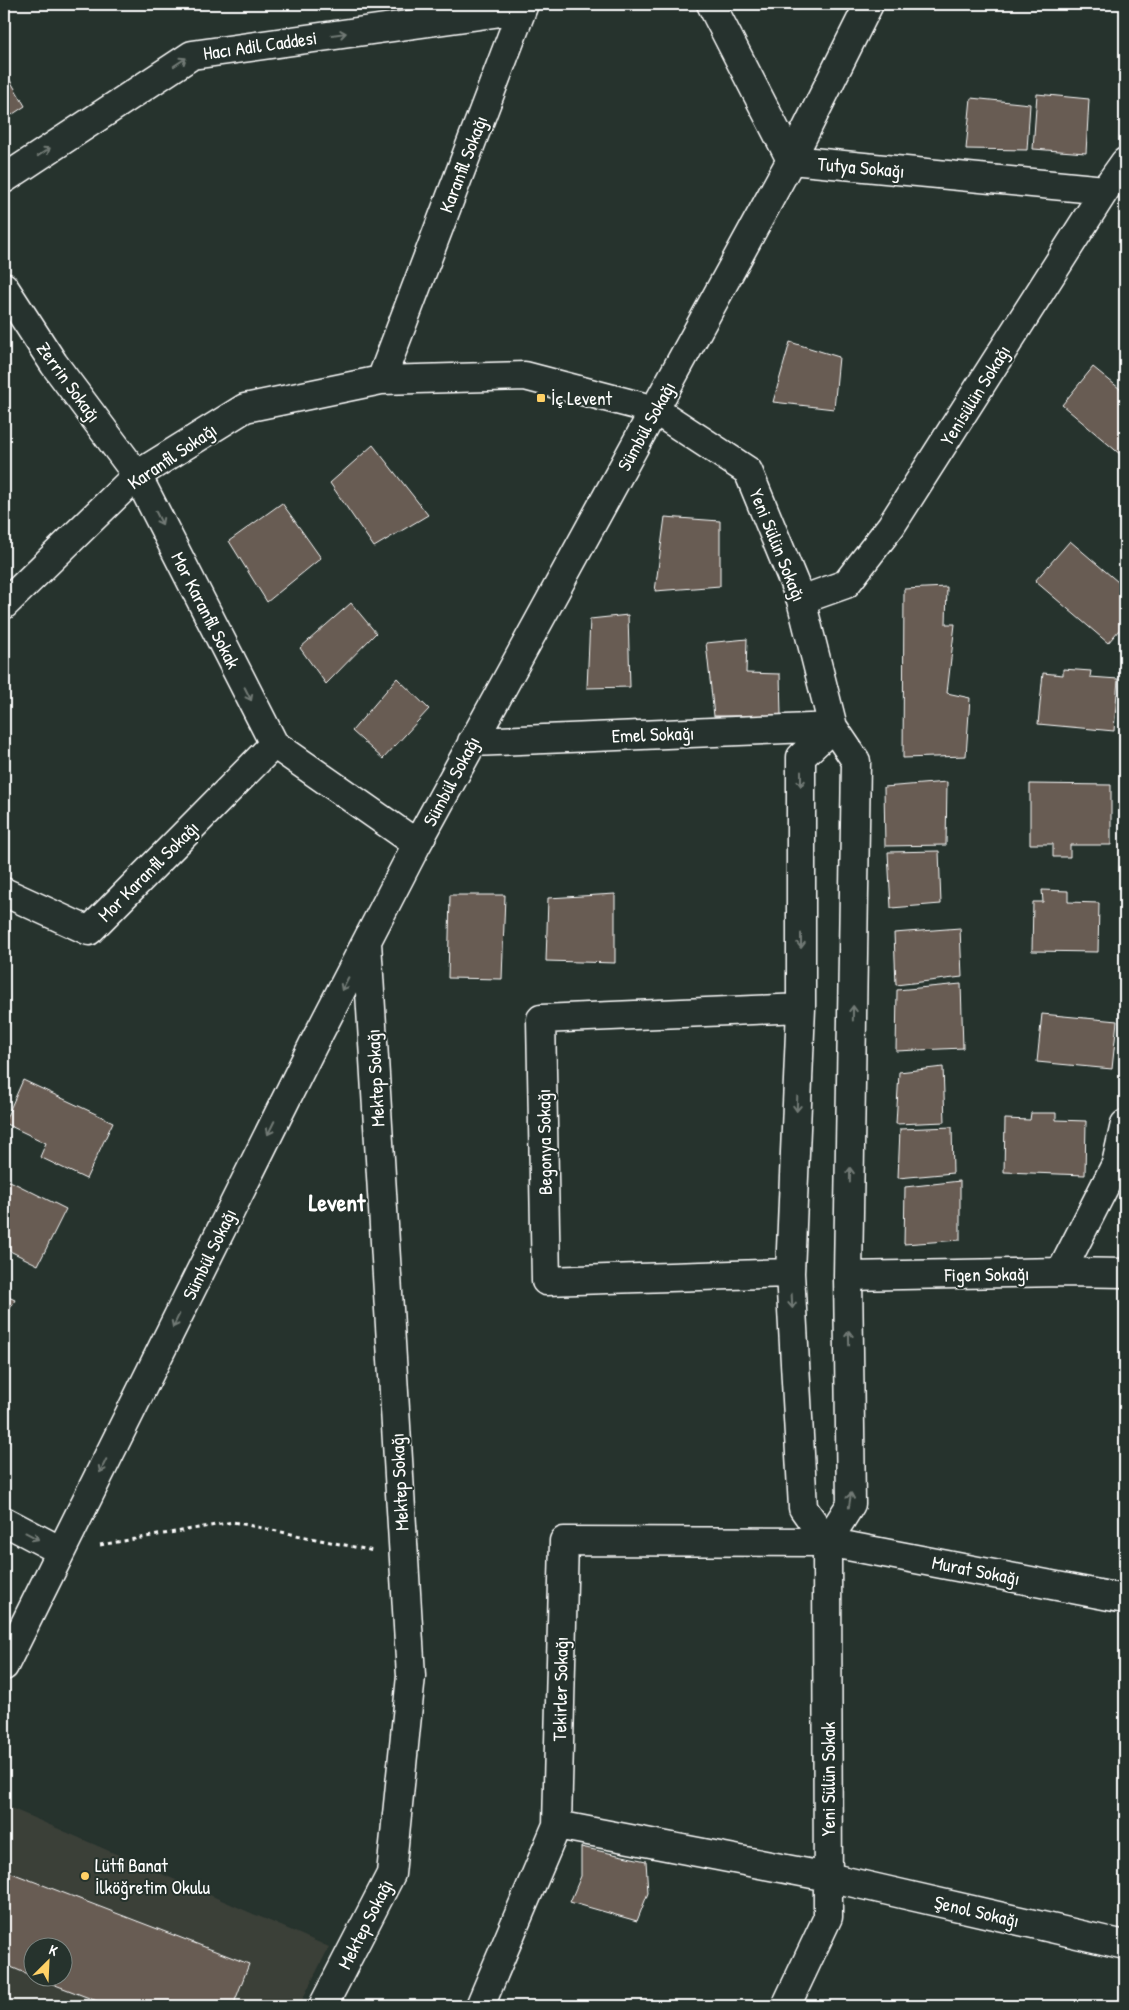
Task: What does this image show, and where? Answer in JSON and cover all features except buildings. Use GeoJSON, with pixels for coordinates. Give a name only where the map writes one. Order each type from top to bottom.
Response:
{"type":"FeatureCollection","features":[{"type":"Feature","properties":{"kind":"street","name":"Tutya Sokağı"},"geometry":{"type":"LineString","coordinates":[[712,4],[791,160],[1105,190]]}},
{"type":"Feature","properties":{"kind":"street","name":"Sümbül Sokağı"},"geometry":{"type":"LineString","coordinates":[[4,1666],[308,1054],[367,940],[472,742],[791,160],[869,4]]}},
{"type":"Feature","properties":{"kind":"street","name":"Hacı Adil Caddesi"},"geometry":{"type":"LineString","coordinates":[[4,179],[192,55],[523,6]]}},
{"type":"Feature","properties":{"kind":"street","name":"Karanfil Sokağı"},"geometry":{"type":"LineString","coordinates":[[381,380],[523,6]]}},
{"type":"Feature","properties":{"kind":"street","name":"Yenisülün Sokağı"},"geometry":{"type":"LineString","coordinates":[[802,600],[846,584],[892,526],[1105,190],[1125,162]]}},
{"type":"Feature","properties":{"kind":"street","name":"Zerrin Sokağı"},"geometry":{"type":"LineString","coordinates":[[4,287],[54,364],[137,475]]}},
{"type":"Feature","properties":{"kind":"street","name":"Karanfil Sokağı"},"geometry":{"type":"LineString","coordinates":[[4,605],[137,475],[245,408],[381,380],[525,376],[655,410]]}},
{"type":"Feature","properties":{"kind":"street","name":"Yeni Sülün Sokağı"},"geometry":{"type":"LineString","coordinates":[[655,410],[748,471],[802,600],[833,727]]}},
{"type":"Feature","properties":{"kind":"street","name":"Mor Karanfil Sokak"},"geometry":{"type":"LineString","coordinates":[[137,475],[274,744]]}},
{"type":"Feature","properties":{"kind":"street","name":"Emel Sokağı"},"geometry":{"type":"LineString","coordinates":[[472,742],[833,727]]}},
{"type":"Feature","properties":{"kind":"street"},"geometry":{"type":"LineString","coordinates":[[833,727],[856,761],[848,1276],[851,1504],[827,1542],[803,1508],[790,1273],[801,1008],[801,757],[833,727]]}},
{"type":"Feature","properties":{"kind":"street","name":"Sümbül Sokağı"},"geometry":{"type":"LineString","coordinates":[[274,744],[417,844]]}},
{"type":"Feature","properties":{"kind":"street","name":"Mor Karanfil Sokağı"},"geometry":{"type":"LineString","coordinates":[[4,892],[89,931],[274,744]]}},
{"type":"Feature","properties":{"kind":"street","name":"Mektep Sokağı"},"geometry":{"type":"LineString","coordinates":[[323,2006],[392,1874],[411,1676],[367,940]]}},
{"type":"Feature","properties":{"kind":"street","name":"Begonya Sokağı"},"geometry":{"type":"LineString","coordinates":[[790,1273],[546,1281],[542,1019],[801,1008]]}},
{"type":"Feature","properties":{"kind":"street"},"geometry":{"type":"LineString","coordinates":[[1061,1272],[1116,1164],[1125,1124]]}},
{"type":"Feature","properties":{"kind":"street","name":"Figen Sokağı"},"geometry":{"type":"LineString","coordinates":[[848,1276],[1061,1272],[1125,1273]]}},
{"type":"Feature","properties":{"kind":"street"},"geometry":{"type":"LineString","coordinates":[[4,1521],[61,1551]]}},
{"type":"Feature","properties":{"kind":"street","name":"Tekirler Sokağı"},"geometry":{"type":"LineString","coordinates":[[558,1825],[564,1541],[827,1542]]}},
{"type":"Feature","properties":{"kind":"street","name":"Murat Sokağı"},"geometry":{"type":"LineString","coordinates":[[827,1542],[1125,1599]]}},
{"type":"Feature","properties":{"kind":"street","name":"Yeni Sülün Sokak"},"geometry":{"type":"LineString","coordinates":[[786,2006],[828,1917],[827,1542]]}},
{"type":"Feature","properties":{"kind":"street"},"geometry":{"type":"LineString","coordinates":[[480,2006],[558,1825],[828,1877]]}},
{"type":"Feature","properties":{"kind":"street","name":"Şenol Sokağı"},"geometry":{"type":"LineString","coordinates":[[828,1877],[1125,1945]]}},
{"type":"Feature","properties":{"kind":"path"},"geometry":{"type":"LineString","coordinates":[[61,1551],[233,1522],[404,1557]]}},
{"type":"Feature","properties":{"kind":"shaded area","name":"Lütfi Banat İlköğretim Okulu"},"geometry":{"type":"Polygon","coordinates":[[[4,1805],[329,1947],[299,2006],[4,2006],[4,1805]]]}},
{"type":"Feature","properties":{"kind":"place","name":"İç Levent"},"geometry":{"type":"Point","coordinates":[541,398]}},
{"type":"Feature","properties":{"kind":"place","name":"Lütfi Banat İlköğretim Okulu"},"geometry":{"type":"Point","coordinates":[85,1876]}},
{"type":"Feature","properties":{"kind":"district","name":"Levent"},"geometry":{"type":"Point","coordinates":[337,1202]}}]}
